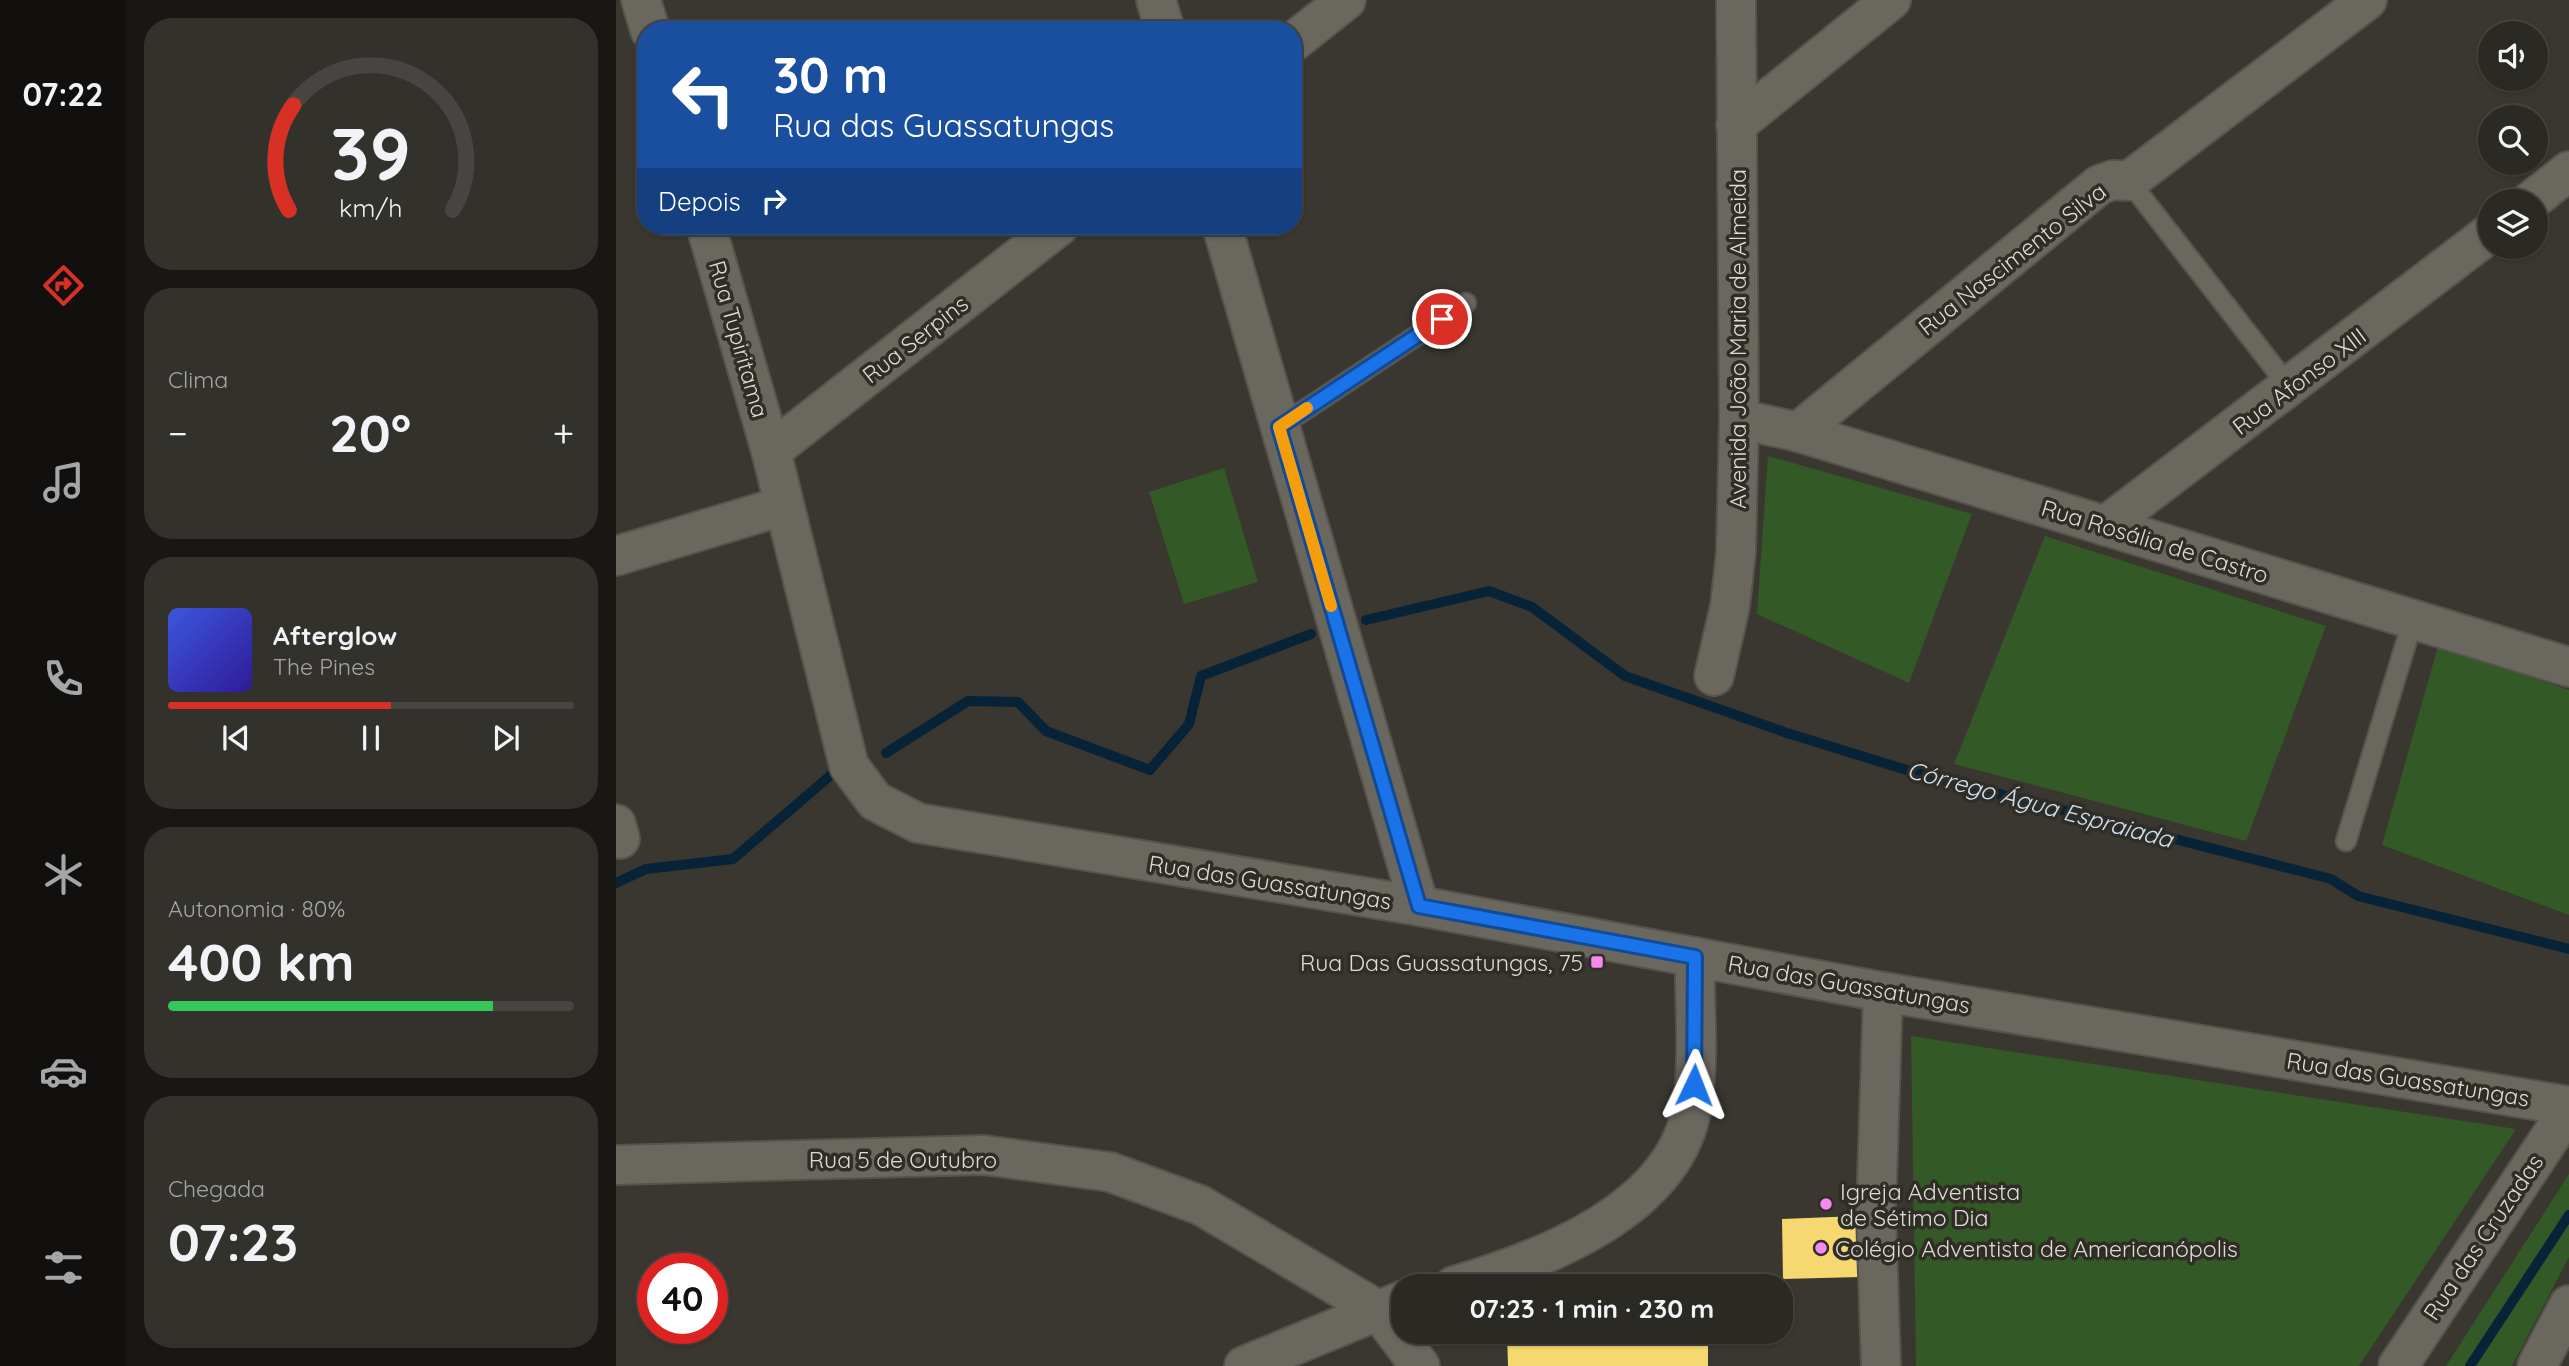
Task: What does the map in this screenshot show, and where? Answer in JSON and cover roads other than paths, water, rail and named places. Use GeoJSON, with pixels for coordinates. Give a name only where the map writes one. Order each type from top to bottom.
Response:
{"type":"FeatureCollection","features":[{"type":"Feature","properties":{"kind":"street"},"geometry":{"type":"LineString","coordinates":[[641,0],[647,21]]}},
{"type":"Feature","properties":{"kind":"street"},"geometry":{"type":"LineString","coordinates":[[1156,0],[1162,21]]}},
{"type":"Feature","properties":{"kind":"street"},"geometry":{"type":"LineString","coordinates":[[1302,35],[1346,0]]}},
{"type":"Feature","properties":{"kind":"street","name":"Avenida João Maria de Almeida"},"geometry":{"type":"LineString","coordinates":[[1714,676],[1730,606],[1736,552],[1739,419],[1735,0]]}},
{"type":"Feature","properties":{"kind":"street"},"geometry":{"type":"LineString","coordinates":[[1736,125],[1891,0]]}},
{"type":"Feature","properties":{"kind":"street","name":"Rua Nascimento Silva"},"geometry":{"type":"LineString","coordinates":[[1798,432],[2099,185],[2113,180],[2129,181],[2367,0]]}},
{"type":"Feature","properties":{"kind":"street"},"geometry":{"type":"LineString","coordinates":[[2546,189],[2569,171]]}},
{"type":"Feature","properties":{"kind":"street","name":"Rua Tupiritama"},"geometry":{"type":"LineString","coordinates":[[709,235],[771,452]]}},
{"type":"Feature","properties":{"kind":"street","name":"Rua Serpins"},"geometry":{"type":"LineString","coordinates":[[771,452],[1048,235]]}},
{"type":"Feature","properties":{"kind":"street"},"geometry":{"type":"LineString","coordinates":[[1225,235],[1419,906]]}},
{"type":"Feature","properties":{"kind":"street","name":"Rua Afonso XIII"},"geometry":{"type":"LineString","coordinates":[[2105,526],[2290,388],[2478,242]]}},
{"type":"Feature","properties":{"kind":"street","name":"Rua Rosália de Castro"},"geometry":{"type":"LineString","coordinates":[[1739,419],[1798,432],[2569,667]]}},
{"type":"Feature","properties":{"kind":"street","name":"Rua das Guassatungas"},"geometry":{"type":"LineString","coordinates":[[771,452],[849,766],[875,801],[918,823],[1419,906],[1883,992],[2569,1107]]}},
{"type":"Feature","properties":{"kind":"street"},"geometry":{"type":"LineString","coordinates":[[616,556],[783,506]]}},
{"type":"Feature","properties":{"kind":"street"},"geometry":{"type":"LineString","coordinates":[[1485,1274],[1563,1244],[1612,1219],[1642,1195],[1676,1153],[1683,1140],[1692,1107],[1695,957]]}},
{"type":"Feature","properties":{"kind":"street"},"geometry":{"type":"LineString","coordinates":[[1881,1366],[1876,1212],[1883,992]]}},
{"type":"Feature","properties":{"kind":"street","name":"Rua das Cruzadas"},"geometry":{"type":"LineString","coordinates":[[2398,1366],[2569,1107]]}},
{"type":"Feature","properties":{"kind":"street","name":"Rua 5 de Outubro"},"geometry":{"type":"LineString","coordinates":[[616,1165],[984,1154],[1110,1172],[1200,1205],[1391,1305]]}},
{"type":"Feature","properties":{"kind":"street"},"geometry":{"type":"LineString","coordinates":[[1244,1366],[1391,1305]]}},
{"type":"Feature","properties":{"kind":"street"},"geometry":{"type":"LineString","coordinates":[[2537,1366],[2569,1305]]}},
{"type":"Feature","properties":{"kind":"street","name":"Rua 5 de Outubro"},"geometry":{"type":"LineString","coordinates":[[1410,1344],[1420,1366]]}},
{"type":"Feature","properties":{"kind":"lane"},"geometry":{"type":"LineString","coordinates":[[2129,181],[2290,388]]}},
{"type":"Feature","properties":{"kind":"lane"},"geometry":{"type":"LineString","coordinates":[[1279,427],[1466,303]]}},
{"type":"Feature","properties":{"kind":"lane"},"geometry":{"type":"LineString","coordinates":[[2346,841],[2413,620]]}},
{"type":"Feature","properties":{"kind":"waterway","name":"Córrego Água Espraiada"},"geometry":{"type":"LineString","coordinates":[[1366,620],[1489,591],[1532,607],[1625,676],[1787,733],[1910,771],[2331,879],[2358,896],[2569,949]]}},
{"type":"Feature","properties":{"kind":"waterway"},"geometry":{"type":"LineString","coordinates":[[886,753],[968,701],[1018,702],[1046,731],[1150,770],[1189,724],[1201,676],[1311,634]]}},
{"type":"Feature","properties":{"kind":"waterway"},"geometry":{"type":"LineString","coordinates":[[616,883],[646,869],[733,859],[831,775]]}},
{"type":"Feature","properties":{"kind":"waterway"},"geometry":{"type":"LineString","coordinates":[[2470,1366],[2569,1215]]}},
{"type":"Feature","properties":{"kind":"place","name":"Rua Das Guassatungas, 75"},"geometry":{"type":"Point","coordinates":[1597,962]}},
{"type":"Feature","properties":{"kind":"place","name":"Igreja Adventista de Sétimo Dia"},"geometry":{"type":"Point","coordinates":[1826,1204]}},
{"type":"Feature","properties":{"kind":"place","name":"Colégio Adventista de Americanópolis"},"geometry":{"type":"Point","coordinates":[1821,1248]}}]}
